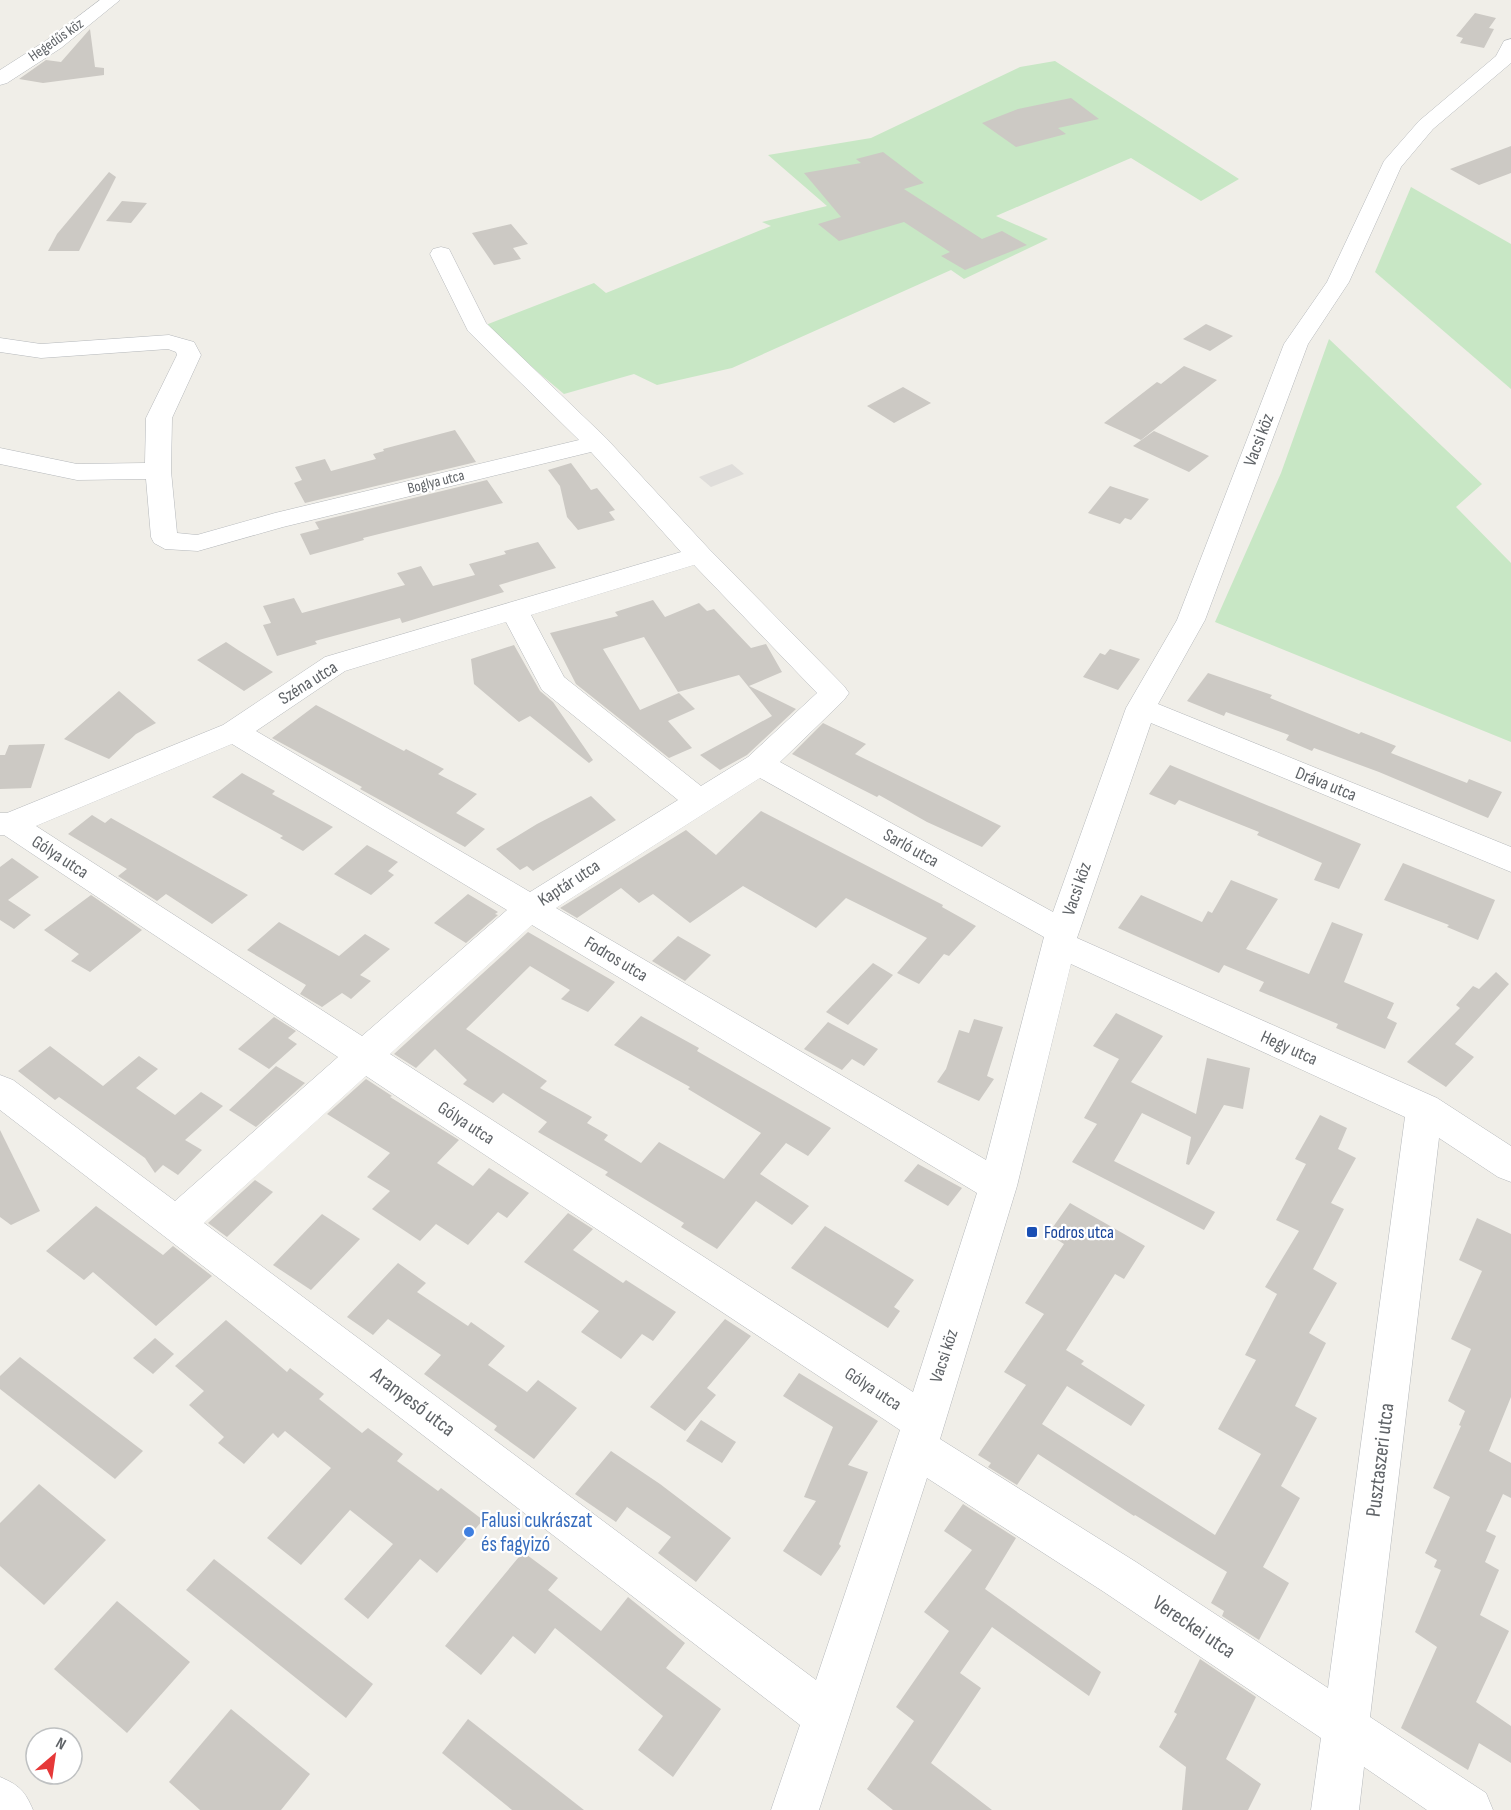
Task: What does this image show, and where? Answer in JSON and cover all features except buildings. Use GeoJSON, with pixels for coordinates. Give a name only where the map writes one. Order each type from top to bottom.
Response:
{"type":"FeatureCollection","features":[{"type":"Feature","properties":{"kind":"street","name":"Hegedűs köz"},"geometry":{"type":"LineString","coordinates":[[0,79],[54,44],[111,0]]}},
{"type":"Feature","properties":{"kind":"street","name":"Vacsi köz"},"geometry":{"type":"LineString","coordinates":[[795,1810],[920,1434],[998,1186],[1061,938],[1141,708],[1191,620],[1296,344],[1338,282],[1391,165],[1426,125],[1504,59],[1511,45]]}},
{"type":"Feature","properties":{"kind":"street"},"geometry":{"type":"LineString","coordinates":[[441,254],[476,326],[597,443],[699,555]]}},
{"type":"Feature","properties":{"kind":"street"},"geometry":{"type":"LineString","coordinates":[[0,345],[41,351],[169,342],[186,347],[189,355],[159,418],[158,471],[77,472],[0,456]]}},
{"type":"Feature","properties":{"kind":"street","name":"Boglya utca"},"geometry":{"type":"LineString","coordinates":[[158,471],[164,537],[175,543],[198,543],[275,521],[597,443]]}},
{"type":"Feature","properties":{"kind":"street","name":"Széna utca"},"geometry":{"type":"LineString","coordinates":[[5,824],[234,732],[335,664],[699,555]]}},
{"type":"Feature","properties":{"kind":"street","name":"Kaptár utca"},"geometry":{"type":"LineString","coordinates":[[177,1223],[530,908],[698,800],[759,764],[834,693],[699,555]]}},
{"type":"Feature","properties":{"kind":"street"},"geometry":{"type":"LineString","coordinates":[[514,610],[552,683],[698,800]]}},
{"type":"Feature","properties":{"kind":"street","name":"Dráva utca"},"geometry":{"type":"LineString","coordinates":[[1141,708],[1511,860]]}},
{"type":"Feature","properties":{"kind":"street","name":"Fodros utca"},"geometry":{"type":"LineString","coordinates":[[234,732],[998,1186]]}},
{"type":"Feature","properties":{"kind":"street","name":"Sarló utca"},"geometry":{"type":"LineString","coordinates":[[759,764],[1061,938]]}},
{"type":"Feature","properties":{"kind":"street","name":"Gólya utca"},"geometry":{"type":"LineString","coordinates":[[5,824],[364,1055],[920,1434]]}},
{"type":"Feature","properties":{"kind":"street","name":"Hegy utca"},"geometry":{"type":"LineString","coordinates":[[1061,938],[1424,1109],[1511,1166]]}},
{"type":"Feature","properties":{"kind":"street","name":"Aranyeső utca"},"geometry":{"type":"LineString","coordinates":[[0,1090],[826,1716]]}},
{"type":"Feature","properties":{"kind":"street","name":"Pusztaszeri utca"},"geometry":{"type":"LineString","coordinates":[[1335,1810],[1424,1109]]}},
{"type":"Feature","properties":{"kind":"street","name":"Vereckei utca"},"geometry":{"type":"LineString","coordinates":[[920,1434],[1120,1577],[1469,1810]]}},
{"type":"Feature","properties":{"kind":"street"},"geometry":{"type":"LineString","coordinates":[[0,1801],[9,1810]]}},
{"type":"Feature","properties":{"kind":"shaded area"},"geometry":{"type":"Polygon","coordinates":[[[732,464],[744,474],[711,487],[699,477],[732,464]]]}},
{"type":"Feature","properties":{"kind":"green space"},"geometry":{"type":"Polygon","coordinates":[[[1055,61],[1239,179],[1201,201],[1131,158],[996,216],[1048,239],[964,279],[951,270],[732,368],[657,385],[634,374],[564,394],[483,326],[594,283],[606,293],[771,226],[762,222],[827,206],[768,155],[871,138],[1020,67],[1055,61]]]}},
{"type":"Feature","properties":{"kind":"green space"},"geometry":{"type":"Polygon","coordinates":[[[1411,187],[1511,244],[1511,389],[1375,272],[1411,187]]]}},
{"type":"Feature","properties":{"kind":"green space"},"geometry":{"type":"Polygon","coordinates":[[[1329,339],[1482,484],[1456,507],[1511,563],[1511,742],[1215,622],[1281,473],[1329,339]]]}},
{"type":"Feature","properties":{"kind":"place","name":"Fodros utca"},"geometry":{"type":"Point","coordinates":[1032,1232]}},
{"type":"Feature","properties":{"kind":"place","name":"Falusi cukrászat és fagyizó"},"geometry":{"type":"Point","coordinates":[469,1532]}}]}
